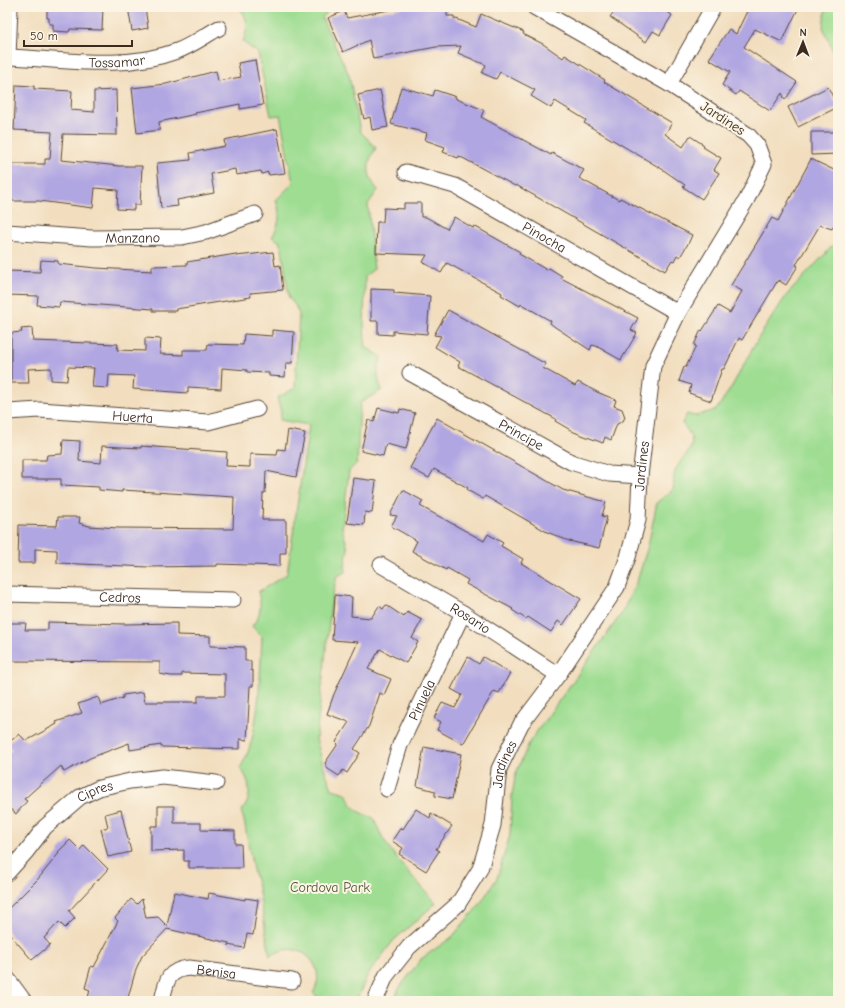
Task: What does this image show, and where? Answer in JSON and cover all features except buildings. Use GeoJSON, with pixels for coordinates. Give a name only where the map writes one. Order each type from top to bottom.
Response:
{"type":"FeatureCollection","features":[{"type":"Feature","properties":{"kind":"street"},"geometry":{"type":"LineString","coordinates":[[8,57],[10,7]]}},
{"type":"Feature","properties":{"kind":"street","name":"Jardines"},"geometry":{"type":"LineString","coordinates":[[375,1001],[386,976],[409,947],[458,904],[480,869],[493,825],[499,769],[521,724],[558,675],[617,587],[628,557],[638,520],[640,476],[653,366],[678,313],[748,199],[764,164],[757,145],[748,135],[669,84],[534,7]]}},
{"type":"Feature","properties":{"kind":"street"},"geometry":{"type":"LineString","coordinates":[[669,84],[712,7]]}},
{"type":"Feature","properties":{"kind":"street","name":"Tossamar"},"geometry":{"type":"LineString","coordinates":[[8,57],[104,62],[142,59],[177,51],[220,28]]}},
{"type":"Feature","properties":{"kind":"street","name":"Pinocha"},"geometry":{"type":"LineString","coordinates":[[406,172],[455,186],[678,313]]}},
{"type":"Feature","properties":{"kind":"street","name":"Manzano"},"geometry":{"type":"LineString","coordinates":[[7,232],[92,238],[182,237],[206,232],[255,214]]}},
{"type":"Feature","properties":{"kind":"street","name":"Principe"},"geometry":{"type":"LineString","coordinates":[[410,373],[571,462],[609,474],[640,476]]}},
{"type":"Feature","properties":{"kind":"street","name":"Huerta"},"geometry":{"type":"LineString","coordinates":[[7,412],[40,410],[208,422],[256,409]]}},
{"type":"Feature","properties":{"kind":"street","name":"Rosario"},"geometry":{"type":"LineString","coordinates":[[381,565],[463,613],[558,675]]}},
{"type":"Feature","properties":{"kind":"street","name":"Cedros"},"geometry":{"type":"LineString","coordinates":[[7,594],[233,600]]}},
{"type":"Feature","properties":{"kind":"street","name":"Pinuela"},"geometry":{"type":"LineString","coordinates":[[387,789],[400,745],[463,613]]}},
{"type":"Feature","properties":{"kind":"street","name":"Cipres"},"geometry":{"type":"LineString","coordinates":[[7,873],[26,852],[45,827],[80,797],[92,791],[130,781],[162,778],[216,783]]}},
{"type":"Feature","properties":{"kind":"street","name":"Benisa"},"geometry":{"type":"LineString","coordinates":[[162,1001],[170,976],[178,969],[189,968],[292,981]]}},
{"type":"Feature","properties":{"kind":"street"},"geometry":{"type":"LineString","coordinates":[[7,978],[24,1001]]}},
{"type":"Feature","properties":{"kind":"green space","name":"Cordova Park"},"geometry":{"type":"Polygon","coordinates":[[[238,7],[332,7],[322,18],[349,75],[360,131],[376,148],[370,159],[369,175],[378,190],[368,204],[374,269],[365,276],[364,329],[366,347],[382,357],[378,373],[382,390],[360,403],[357,463],[349,471],[342,528],[348,549],[345,565],[346,572],[337,576],[332,597],[316,739],[332,789],[346,793],[353,806],[359,812],[374,818],[385,841],[400,863],[436,903],[393,941],[367,976],[356,1001],[323,1001],[313,993],[317,980],[315,966],[312,960],[301,952],[284,950],[270,956],[258,887],[241,811],[249,796],[249,790],[244,773],[240,768],[247,756],[252,740],[258,705],[261,669],[262,637],[252,626],[260,610],[258,592],[287,574],[309,425],[280,420],[281,412],[277,398],[295,388],[299,314],[295,305],[289,298],[282,249],[279,241],[272,237],[277,228],[279,219],[279,210],[276,200],[293,183],[280,115],[271,116],[258,53],[243,42],[247,27],[246,19],[238,7]]]}},
{"type":"Feature","properties":{"kind":"green space"},"geometry":{"type":"Polygon","coordinates":[[[826,7],[838,7],[838,63],[823,27],[826,7]]]}},
{"type":"Feature","properties":{"kind":"green space"},"geometry":{"type":"Polygon","coordinates":[[[838,240],[838,1001],[394,1001],[398,990],[421,959],[452,937],[480,904],[497,878],[510,835],[512,795],[516,773],[530,741],[622,613],[638,578],[648,546],[657,502],[673,490],[675,471],[692,444],[691,438],[682,423],[687,414],[695,416],[716,410],[731,388],[759,337],[786,296],[838,240]]]}}]}
